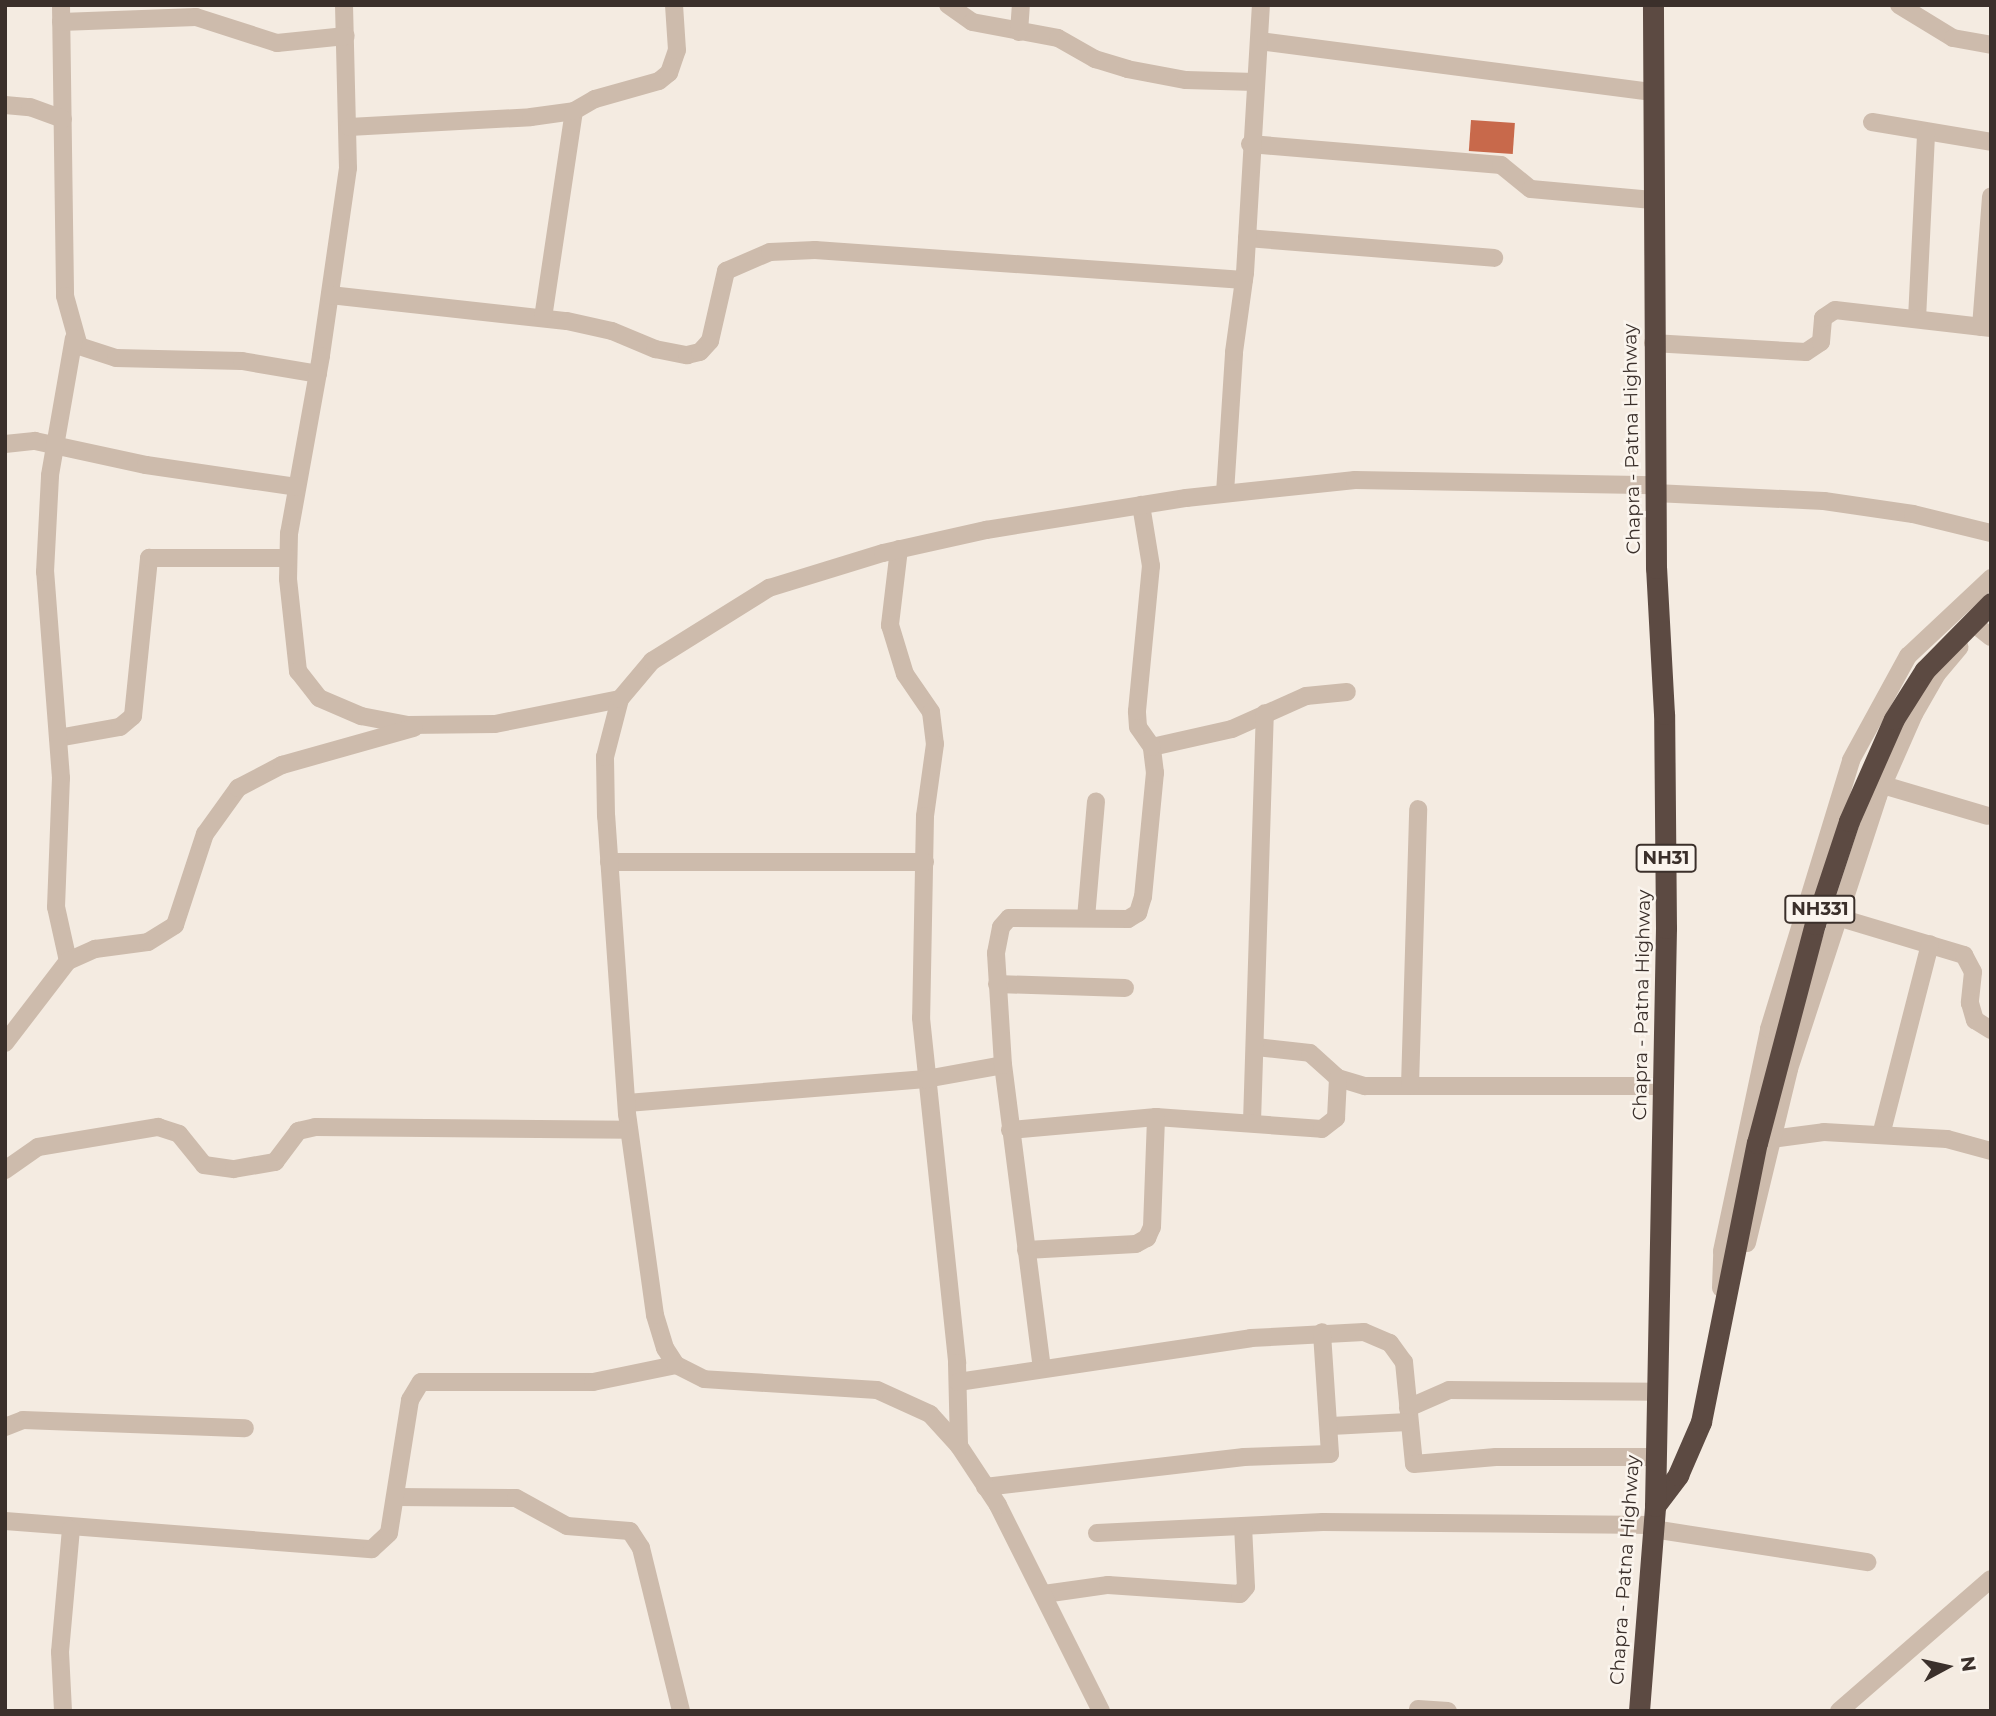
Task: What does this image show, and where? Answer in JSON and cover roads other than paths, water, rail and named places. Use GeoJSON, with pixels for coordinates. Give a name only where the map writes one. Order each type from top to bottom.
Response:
{"type":"FeatureCollection","features":[{"type":"Feature","properties":{"kind":"highway","name":"Chapra - Patna Highway"},"geometry":{"type":"LineString","coordinates":[[1639,1711],[1654,1520],[1664,1086],[1666,834],[1655,489],[1653,5]]}},
{"type":"Feature","properties":{"kind":"highway","name":"NH331"},"geometry":{"type":"LineString","coordinates":[[1654,1520],[1678,1475],[1701,1422],[1783,1041],[1849,821],[1894,719],[1925,670],[1991,603]]}},
{"type":"Feature","properties":{"kind":"street"},"geometry":{"type":"LineString","coordinates":[[344,5],[349,127],[330,295],[296,487],[288,558],[295,657],[304,683],[318,698],[343,709],[382,721],[424,726],[495,724],[620,699]]}},
{"type":"Feature","properties":{"kind":"street"},"geometry":{"type":"LineString","coordinates":[[349,127],[519,118],[574,111],[595,99],[660,82],[669,74],[677,50],[674,5]]}},
{"type":"Feature","properties":{"kind":"street"},"geometry":{"type":"LineString","coordinates":[[948,5],[972,22],[1058,38],[1095,59],[1127,69],[1186,80],[1255,82]]}},
{"type":"Feature","properties":{"kind":"street"},"geometry":{"type":"LineString","coordinates":[[1019,32],[1021,5]]}},
{"type":"Feature","properties":{"kind":"street"},"geometry":{"type":"LineString","coordinates":[[1225,493],[1232,374],[1244,280],[1250,144],[1261,5]]}},
{"type":"Feature","properties":{"kind":"street"},"geometry":{"type":"LineString","coordinates":[[1899,5],[1953,38],[1991,46]]}},
{"type":"Feature","properties":{"kind":"street"},"geometry":{"type":"LineString","coordinates":[[68,961],[56,907],[58,738],[45,572],[55,445],[74,338],[65,296],[61,14],[196,17],[277,43],[346,36]]}},
{"type":"Feature","properties":{"kind":"street"},"geometry":{"type":"LineString","coordinates":[[1259,41],[1653,92]]}},
{"type":"Feature","properties":{"kind":"street"},"geometry":{"type":"LineString","coordinates":[[5,105],[30,107],[63,119]]}},
{"type":"Feature","properties":{"kind":"street"},"geometry":{"type":"LineString","coordinates":[[543,318],[574,111]]}},
{"type":"Feature","properties":{"kind":"street"},"geometry":{"type":"LineString","coordinates":[[1872,122],[1991,142]]}},
{"type":"Feature","properties":{"kind":"street"},"geometry":{"type":"LineString","coordinates":[[1917,318],[1926,132]]}},
{"type":"Feature","properties":{"kind":"street"},"geometry":{"type":"LineString","coordinates":[[1250,144],[1501,165],[1531,189],[1653,200]]}},
{"type":"Feature","properties":{"kind":"street"},"geometry":{"type":"LineString","coordinates":[[1653,343],[1806,352],[1821,342],[1823,318],[1828,311],[1986,327],[1991,196]]}},
{"type":"Feature","properties":{"kind":"street"},"geometry":{"type":"LineString","coordinates":[[1247,238],[1494,258]]}},
{"type":"Feature","properties":{"kind":"street"},"geometry":{"type":"LineString","coordinates":[[330,295],[543,318],[612,331],[671,354],[700,352],[715,331],[726,271],[755,255],[794,250],[1244,280]]}},
{"type":"Feature","properties":{"kind":"street"},"geometry":{"type":"LineString","coordinates":[[74,338],[90,352],[116,358],[242,361],[318,374]]}},
{"type":"Feature","properties":{"kind":"street"},"geometry":{"type":"LineString","coordinates":[[5,444],[20,440],[55,445],[146,465],[296,487]]}},
{"type":"Feature","properties":{"kind":"street"},"geometry":{"type":"LineString","coordinates":[[1101,1711],[1044,1594],[985,1487],[959,1446],[930,1414],[877,1390],[717,1381],[688,1374],[676,1365],[655,1314],[629,1130],[605,757],[620,699],[652,661],[738,603],[769,587],[899,549],[1141,505],[1225,493],[1377,479],[1655,489],[1824,501],[1913,514],[1991,533]]}},
{"type":"Feature","properties":{"kind":"street"},"geometry":{"type":"LineString","coordinates":[[1042,1369],[1003,1065],[997,984],[998,938],[1009,918],[1128,919],[1138,913],[1155,774],[1152,747],[1138,727],[1137,711],[1151,566],[1141,505]]}},
{"type":"Feature","properties":{"kind":"street"},"geometry":{"type":"LineString","coordinates":[[899,549],[890,625],[905,674],[934,725],[925,862],[921,1018],[958,1382],[959,1446]]}},
{"type":"Feature","properties":{"kind":"street"},"geometry":{"type":"LineString","coordinates":[[58,738],[120,727],[133,716],[149,558],[288,558]]}},
{"type":"Feature","properties":{"kind":"street"},"geometry":{"type":"LineString","coordinates":[[1720,1333],[1722,1251],[1766,1042],[1851,760],[1908,656],[1991,578]]}},
{"type":"Feature","properties":{"kind":"street"},"geometry":{"type":"LineString","coordinates":[[1720,1333],[1745,1254],[1771,1139],[1837,917],[1883,785],[1937,674],[1984,632],[1991,613]]}},
{"type":"Feature","properties":{"kind":"street"},"geometry":{"type":"LineString","coordinates":[[1152,747],[1224,732],[1306,696],[1347,692]]}},
{"type":"Feature","properties":{"kind":"street"},"geometry":{"type":"LineString","coordinates":[[1252,1122],[1256,1047],[1254,957],[1265,712]]}},
{"type":"Feature","properties":{"kind":"street"},"geometry":{"type":"LineString","coordinates":[[5,1043],[68,961],[96,949],[148,942],[175,925],[205,834],[224,802],[250,779],[282,765],[424,726]]}},
{"type":"Feature","properties":{"kind":"street"},"geometry":{"type":"LineString","coordinates":[[1883,785],[1988,817]]}},
{"type":"Feature","properties":{"kind":"street"},"geometry":{"type":"LineString","coordinates":[[1086,918],[1096,802]]}},
{"type":"Feature","properties":{"kind":"street"},"geometry":{"type":"LineString","coordinates":[[1410,1086],[1418,809]]}},
{"type":"Feature","properties":{"kind":"street"},"geometry":{"type":"LineString","coordinates":[[610,862],[925,862]]}},
{"type":"Feature","properties":{"kind":"street"},"geometry":{"type":"LineString","coordinates":[[1837,917],[1930,944],[1970,959],[1972,1013],[1981,1026],[1991,1030]]}},
{"type":"Feature","properties":{"kind":"street"},"geometry":{"type":"LineString","coordinates":[[1881,1135],[1930,944]]}},
{"type":"Feature","properties":{"kind":"street"},"geometry":{"type":"LineString","coordinates":[[997,984],[1125,988]]}},
{"type":"Feature","properties":{"kind":"street"},"geometry":{"type":"LineString","coordinates":[[1256,1047],[1310,1053],[1338,1078],[1365,1086],[1664,1086]]}},
{"type":"Feature","properties":{"kind":"street"},"geometry":{"type":"LineString","coordinates":[[627,1103],[926,1079],[1003,1065]]}},
{"type":"Feature","properties":{"kind":"street"},"geometry":{"type":"LineString","coordinates":[[1010,1130],[1156,1117],[1252,1122],[1304,1129],[1331,1125],[1338,1078]]}},
{"type":"Feature","properties":{"kind":"street"},"geometry":{"type":"LineString","coordinates":[[1026,1250],[1136,1244],[1147,1238],[1152,1227],[1156,1117]]}},
{"type":"Feature","properties":{"kind":"street"},"geometry":{"type":"LineString","coordinates":[[5,1170],[38,1147],[158,1127],[179,1135],[204,1165],[234,1169],[275,1162],[299,1131],[315,1126],[629,1130]]}},
{"type":"Feature","properties":{"kind":"street"},"geometry":{"type":"LineString","coordinates":[[1771,1139],[1824,1132],[1881,1135],[1947,1139],[1991,1151]]}},
{"type":"Feature","properties":{"kind":"street"},"geometry":{"type":"LineString","coordinates":[[958,1382],[1322,1332],[1364,1332],[1390,1343],[1404,1362],[1410,1458],[1417,1464],[1496,1457],[1656,1457]]}},
{"type":"Feature","properties":{"kind":"street"},"geometry":{"type":"LineString","coordinates":[[985,1487],[1244,1457],[1328,1454],[1333,1451],[1322,1332]]}},
{"type":"Feature","properties":{"kind":"street"},"geometry":{"type":"LineString","coordinates":[[5,1521],[71,1529],[237,1536],[362,1550],[384,1542],[397,1497],[410,1401],[421,1382],[593,1382],[676,1365]]}},
{"type":"Feature","properties":{"kind":"street"},"geometry":{"type":"LineString","coordinates":[[1331,1426],[1408,1415],[1449,1390],[1658,1392]]}},
{"type":"Feature","properties":{"kind":"street"},"geometry":{"type":"LineString","coordinates":[[5,1427],[23,1420],[245,1428]]}},
{"type":"Feature","properties":{"kind":"street"},"geometry":{"type":"LineString","coordinates":[[397,1497],[516,1498],[567,1526],[630,1531],[641,1548],[681,1711]]}},
{"type":"Feature","properties":{"kind":"street"},"geometry":{"type":"LineString","coordinates":[[1097,1533],[1323,1522],[1654,1520],[1867,1562]]}},
{"type":"Feature","properties":{"kind":"street"},"geometry":{"type":"LineString","coordinates":[[1044,1594],[1108,1585],[1240,1594],[1246,1587],[1242,1526]]}},
{"type":"Feature","properties":{"kind":"street"},"geometry":{"type":"LineString","coordinates":[[63,1711],[60,1652],[71,1529]]}},
{"type":"Feature","properties":{"kind":"street"},"geometry":{"type":"LineString","coordinates":[[1839,1711],[1991,1579]]}},
{"type":"Feature","properties":{"kind":"street"},"geometry":{"type":"LineString","coordinates":[[1418,1709],[1448,1711]]}}]}
